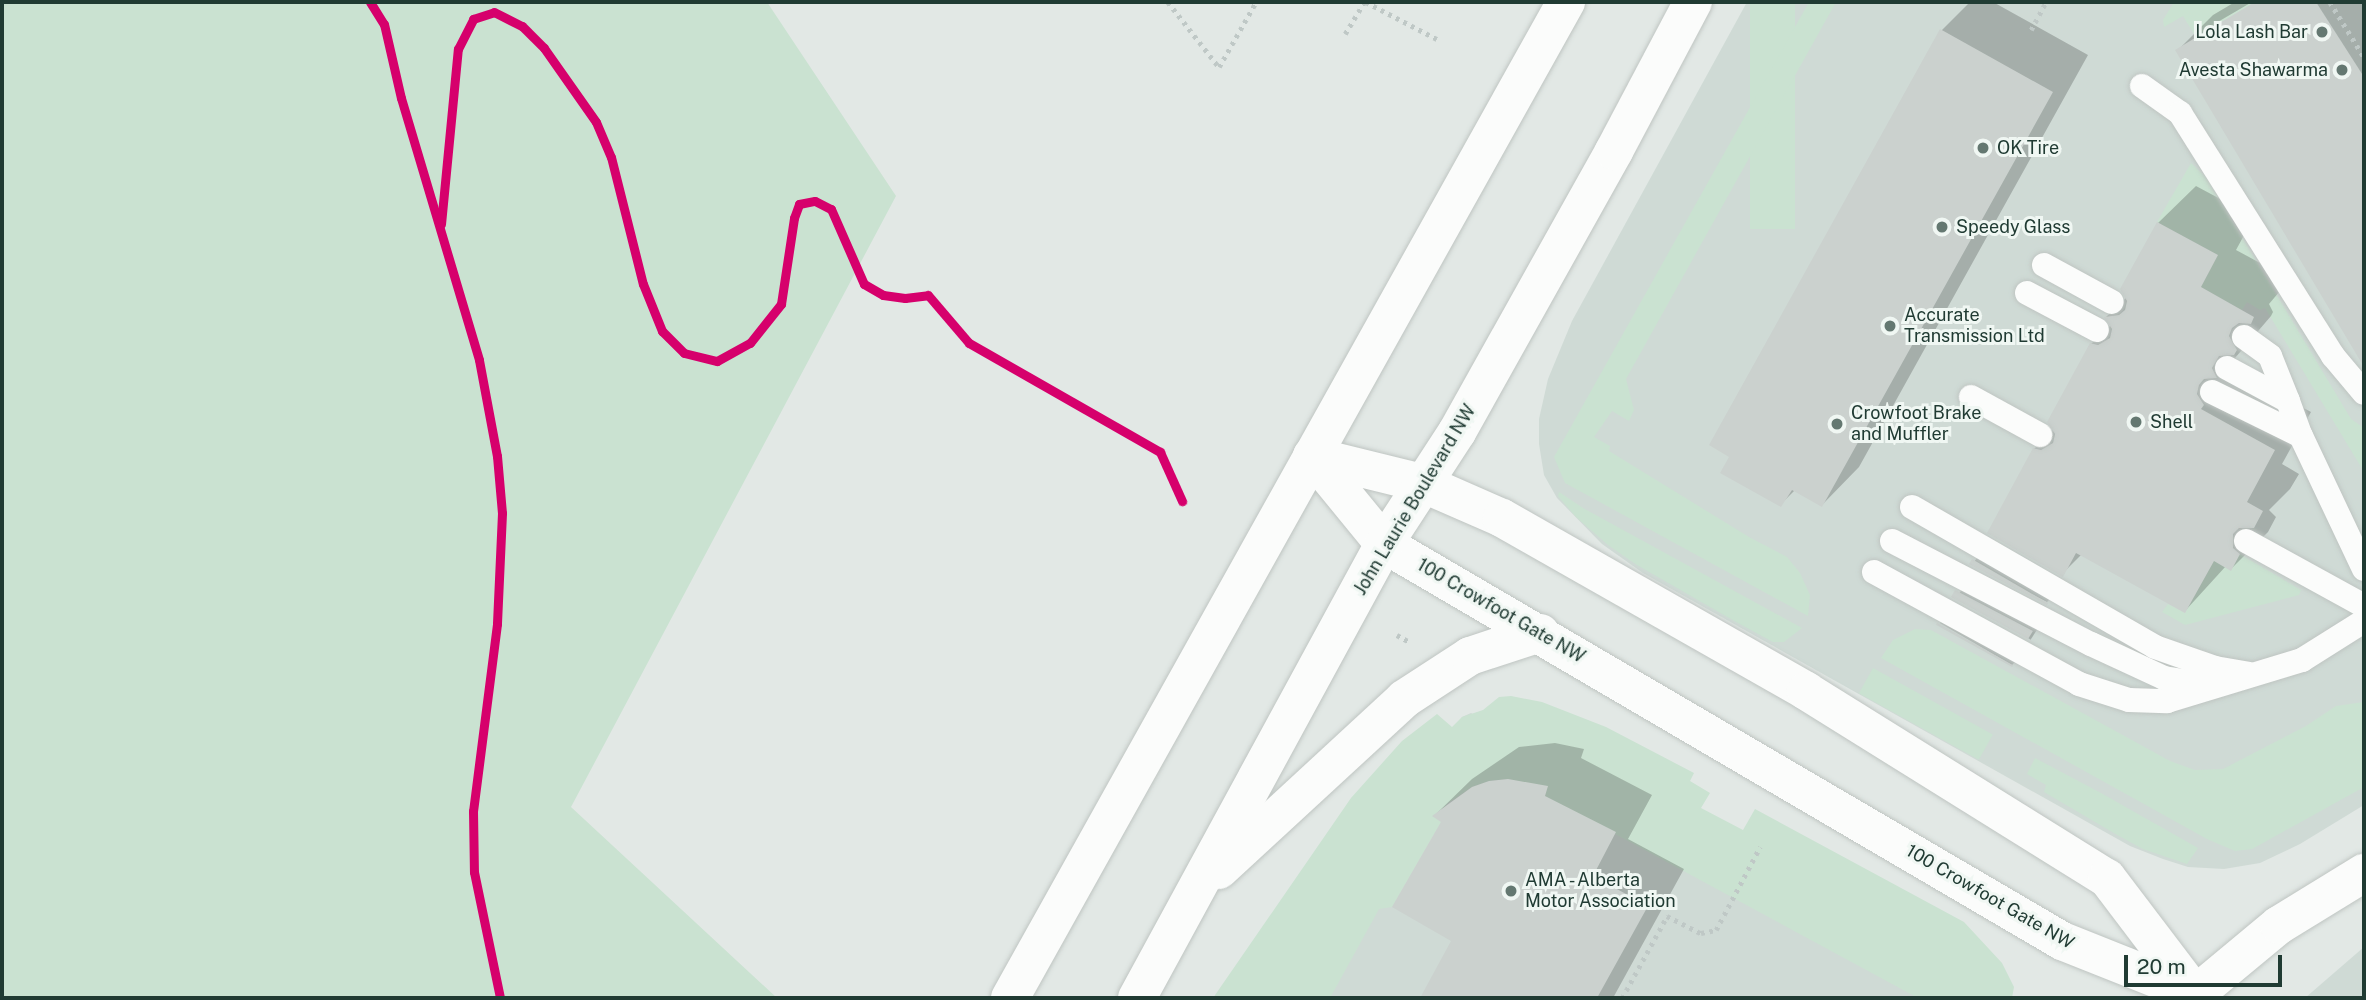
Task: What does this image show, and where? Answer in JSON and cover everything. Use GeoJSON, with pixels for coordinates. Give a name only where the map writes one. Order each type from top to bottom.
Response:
{"type":"FeatureCollection","features":[{"type":"Feature","properties":{"kind":"street"},"geometry":{"type":"LineString","coordinates":[[1010,998],[1566,2]]}},
{"type":"Feature","properties":{"kind":"street","name":"John Laurie Boulevard NW"},"geometry":{"type":"LineString","coordinates":[[1137,998],[1384,544],[1457,432],[1614,151],[1693,2]]}},
{"type":"Feature","properties":{"kind":"street"},"geometry":{"type":"LineString","coordinates":[[1312,456],[1422,483],[1502,518],[1807,691],[2107,878],[2194,997],[2279,925],[2364,873]]}},
{"type":"Feature","properties":{"kind":"street","name":"100 Crowfoot Gate NW"},"geometry":{"type":"LineString","coordinates":[[1312,456],[1384,544],[2062,941],[2194,997]]}},
{"type":"Feature","properties":{"kind":"street"},"geometry":{"type":"LineString","coordinates":[[1197,891],[1404,699],[1470,656],[1540,633]]}},
{"type":"Feature","properties":{"kind":"lane"},"geometry":{"type":"LineString","coordinates":[[2142,86],[2180,113],[2333,356],[2364,393]]}},
{"type":"Feature","properties":{"kind":"lane"},"geometry":{"type":"LineString","coordinates":[[2044,265],[2112,302]]}},
{"type":"Feature","properties":{"kind":"lane"},"geometry":{"type":"LineString","coordinates":[[2027,293],[2097,330]]}},
{"type":"Feature","properties":{"kind":"lane"},"geometry":{"type":"LineString","coordinates":[[2244,337],[2270,356],[2301,436],[2364,569]]}},
{"type":"Feature","properties":{"kind":"lane"},"geometry":{"type":"LineString","coordinates":[[2227,369],[2288,401]]}},
{"type":"Feature","properties":{"kind":"lane"},"geometry":{"type":"LineString","coordinates":[[2212,392],[2301,436]]}},
{"type":"Feature","properties":{"kind":"lane"},"geometry":{"type":"LineString","coordinates":[[1971,397],[2040,435]]}},
{"type":"Feature","properties":{"kind":"lane"},"geometry":{"type":"LineString","coordinates":[[1912,506],[2155,647],[2215,668],[2254,675]]}},
{"type":"Feature","properties":{"kind":"lane"},"geometry":{"type":"LineString","coordinates":[[1892,541],[2091,645],[2164,678],[2218,686]]}},
{"type":"Feature","properties":{"kind":"lane"},"geometry":{"type":"LineString","coordinates":[[2246,541],[2364,606]]}},
{"type":"Feature","properties":{"kind":"lane"},"geometry":{"type":"LineString","coordinates":[[1874,572],[2079,684],[2129,700],[2166,701],[2302,660],[2364,621]]}},
{"type":"Feature","properties":{"kind":"path"},"geometry":{"type":"LineString","coordinates":[[1168,2],[1219,67],[1256,2]]}},
{"type":"Feature","properties":{"kind":"path"},"geometry":{"type":"LineString","coordinates":[[1345,34],[1365,2],[1437,39]]}},
{"type":"Feature","properties":{"kind":"path"},"geometry":{"type":"LineString","coordinates":[[2031,30],[2046,2]]}},
{"type":"Feature","properties":{"kind":"path"},"geometry":{"type":"LineString","coordinates":[[2330,2],[2364,57]]}},
{"type":"Feature","properties":{"kind":"path"},"geometry":{"type":"LineString","coordinates":[[1622,998],[1667,916],[1701,933],[1716,930],[1760,847]]}},
{"type":"Feature","properties":{"kind":"shaded area"},"geometry":{"type":"Polygon","coordinates":[[[1747,2],[2364,2],[2364,805],[2300,844],[2260,863],[2224,869],[2188,867],[2163,859],[2130,846],[1643,573],[1602,544],[1557,498],[1544,475],[1539,444],[1539,419],[1548,379],[1572,321],[1747,2]]]}},
{"type":"Feature","properties":{"kind":"shaded area"},"geometry":{"type":"Polygon","coordinates":[[[1471,713],[2010,998],[1257,998],[1462,717],[1471,713]]]}},
{"type":"Feature","properties":{"kind":"shaded area"},"geometry":{"type":"Polygon","coordinates":[[[2364,947],[2364,998],[2305,998],[2364,947]]]}},
{"type":"Feature","properties":{"kind":"green space"},"geometry":{"type":"Polygon","coordinates":[[[2,2],[767,2],[896,196],[571,807],[777,998],[2,998],[2,2]]]}},
{"type":"Feature","properties":{"kind":"green space"},"geometry":{"type":"Polygon","coordinates":[[[1750,2],[1795,2],[1795,229],[1750,229],[1750,2]]]}},
{"type":"Feature","properties":{"kind":"green space"},"geometry":{"type":"Polygon","coordinates":[[[1809,2],[1836,2],[1626,379],[1634,410],[1629,421],[1612,411],[1594,437],[1610,446],[1609,451],[1749,537],[1787,557],[1800,573],[1810,595],[1808,616],[1565,483],[1554,457],[1809,2]]]}},
{"type":"Feature","properties":{"kind":"green space"},"geometry":{"type":"Polygon","coordinates":[[[2174,2],[2255,2],[2196,37],[2183,16],[2164,27],[2163,20],[2174,2]]]}},
{"type":"Feature","properties":{"kind":"green space"},"geometry":{"type":"Polygon","coordinates":[[[2191,163],[2206,177],[2351,419],[2364,428],[2364,472],[2265,308],[2260,310],[2247,302],[2242,310],[2201,287],[2218,255],[2157,222],[2191,163]]]}},
{"type":"Feature","properties":{"kind":"green space"},"geometry":{"type":"Polygon","coordinates":[[[1559,492],[1583,508],[1802,628],[1784,642],[1773,642],[1736,622],[1637,565],[1608,545],[1576,517],[1558,496],[1559,492]]]}},
{"type":"Feature","properties":{"kind":"green space"},"geometry":{"type":"Polygon","coordinates":[[[2240,554],[2301,590],[2299,595],[2185,625],[2162,612],[2168,604],[2185,613],[2214,561],[2240,554]]]}},
{"type":"Feature","properties":{"kind":"green space"},"geometry":{"type":"Polygon","coordinates":[[[1915,629],[1931,630],[2170,761],[2195,770],[2223,769],[2306,726],[2336,706],[2364,702],[2364,787],[2252,849],[2235,851],[2207,839],[1881,658],[1893,640],[1915,629]]]}},
{"type":"Feature","properties":{"kind":"green space"},"geometry":{"type":"Polygon","coordinates":[[[1873,668],[1993,734],[1979,760],[1859,693],[1873,668]]]}},
{"type":"Feature","properties":{"kind":"green space"},"geometry":{"type":"Polygon","coordinates":[[[1511,696],[1542,702],[1606,727],[1694,773],[1690,781],[1710,793],[1701,808],[1743,830],[1755,809],[1964,922],[2002,963],[2014,987],[2012,998],[1918,998],[1545,796],[1547,789],[1508,779],[1489,781],[1472,787],[1448,803],[1436,817],[1441,822],[1392,907],[1379,909],[1330,998],[1213,998],[1351,798],[1402,741],[1437,714],[1452,727],[1462,717],[1483,710],[1499,697],[1511,696]]]}},
{"type":"Feature","properties":{"kind":"green space"},"geometry":{"type":"Polygon","coordinates":[[[2035,758],[2198,848],[2187,864],[2143,849],[2119,836],[2044,792],[2046,785],[2027,774],[2035,758]]]}},
{"type":"Feature","properties":{"kind":"building"},"geometry":{"type":"Polygon","coordinates":[[[2255,2],[2316,2],[2364,77],[2364,367],[2175,50],[2255,2]]]}},
{"type":"Feature","properties":{"kind":"building"},"geometry":{"type":"Polygon","coordinates":[[[1940,29],[2053,92],[1822,507],[1792,490],[1781,507],[1720,473],[1729,457],[1709,445],[1940,29]]]}},
{"type":"Feature","properties":{"kind":"building","name":"Shell"},"geometry":{"type":"Polygon","coordinates":[[[2157,222],[2218,255],[2201,287],[2254,317],[2251,324],[2239,323],[2232,328],[2229,336],[2237,350],[2234,355],[2219,356],[2212,368],[2217,378],[2204,379],[2199,385],[2197,394],[2204,405],[2201,409],[2275,450],[2247,502],[2263,511],[2254,528],[2239,528],[2233,534],[2233,548],[2240,554],[2231,571],[2214,561],[2185,613],[2076,553],[2063,577],[1987,533],[2033,448],[2041,450],[2053,443],[2055,434],[2047,422],[2090,343],[2098,345],[2110,338],[2112,329],[2104,317],[2119,315],[2125,310],[2127,301],[2120,289],[2157,222]]]}},
{"type":"Feature","properties":{"kind":"building"},"geometry":{"type":"Polygon","coordinates":[[[1972,559],[2048,603],[2047,605],[1969,564],[1972,559]]]}},
{"type":"Feature","properties":{"kind":"building"},"geometry":{"type":"Polygon","coordinates":[[[1955,590],[2033,631],[2028,639],[1951,597],[1955,590]]]}},
{"type":"Feature","properties":{"kind":"building"},"geometry":{"type":"Polygon","coordinates":[[[1937,623],[2013,665],[2012,667],[1937,623]]]}},
{"type":"Feature","properties":{"kind":"building","name":"AMA - Alberta Motor Association"},"geometry":{"type":"Polygon","coordinates":[[[1508,779],[1548,786],[1545,796],[1616,832],[1593,876],[1648,906],[1597,998],[1420,998],[1451,941],[1392,907],[1441,822],[1432,816],[1472,787],[1489,781],[1508,779]]]}},
{"type":"Feature","properties":{"kind":"cycle path"},"geometry":{"type":"LineString","coordinates":[[370,2],[384,24],[401,98],[479,360],[497,456],[502,513],[497,624],[473,811],[474,872],[500,998]]}},
{"type":"Feature","properties":{"kind":"cycle path"},"geometry":{"type":"LineString","coordinates":[[441,224],[458,49],[473,19],[494,12],[522,26],[544,48],[596,122],[611,157],[643,284],[662,331],[684,353],[717,361],[750,343],[781,304],[794,218],[799,204],[815,201],[831,209],[864,284],[883,295],[905,298],[928,295],[969,343],[1160,452],[1182,501]]}},
{"type":"Feature","properties":{"kind":"place","name":"Lola Lash Bar"},"geometry":{"type":"Point","coordinates":[2322,32]}},
{"type":"Feature","properties":{"kind":"place","name":"Avesta Shawarma"},"geometry":{"type":"Point","coordinates":[2342,70]}},
{"type":"Feature","properties":{"kind":"place","name":"OK Tire"},"geometry":{"type":"Point","coordinates":[1983,148]}},
{"type":"Feature","properties":{"kind":"place","name":"Speedy Glass"},"geometry":{"type":"Point","coordinates":[1942,227]}},
{"type":"Feature","properties":{"kind":"place","name":"Accurate Transmission Ltd"},"geometry":{"type":"Point","coordinates":[1890,326]}},
{"type":"Feature","properties":{"kind":"place","name":"Shell"},"geometry":{"type":"Point","coordinates":[2136,422]}},
{"type":"Feature","properties":{"kind":"place","name":"Crowfoot Brake and Muffler"},"geometry":{"type":"Point","coordinates":[1837,424]}},
{"type":"Feature","properties":{"kind":"place","name":"AMA - Alberta Motor Association"},"geometry":{"type":"Point","coordinates":[1511,891]}}]}
